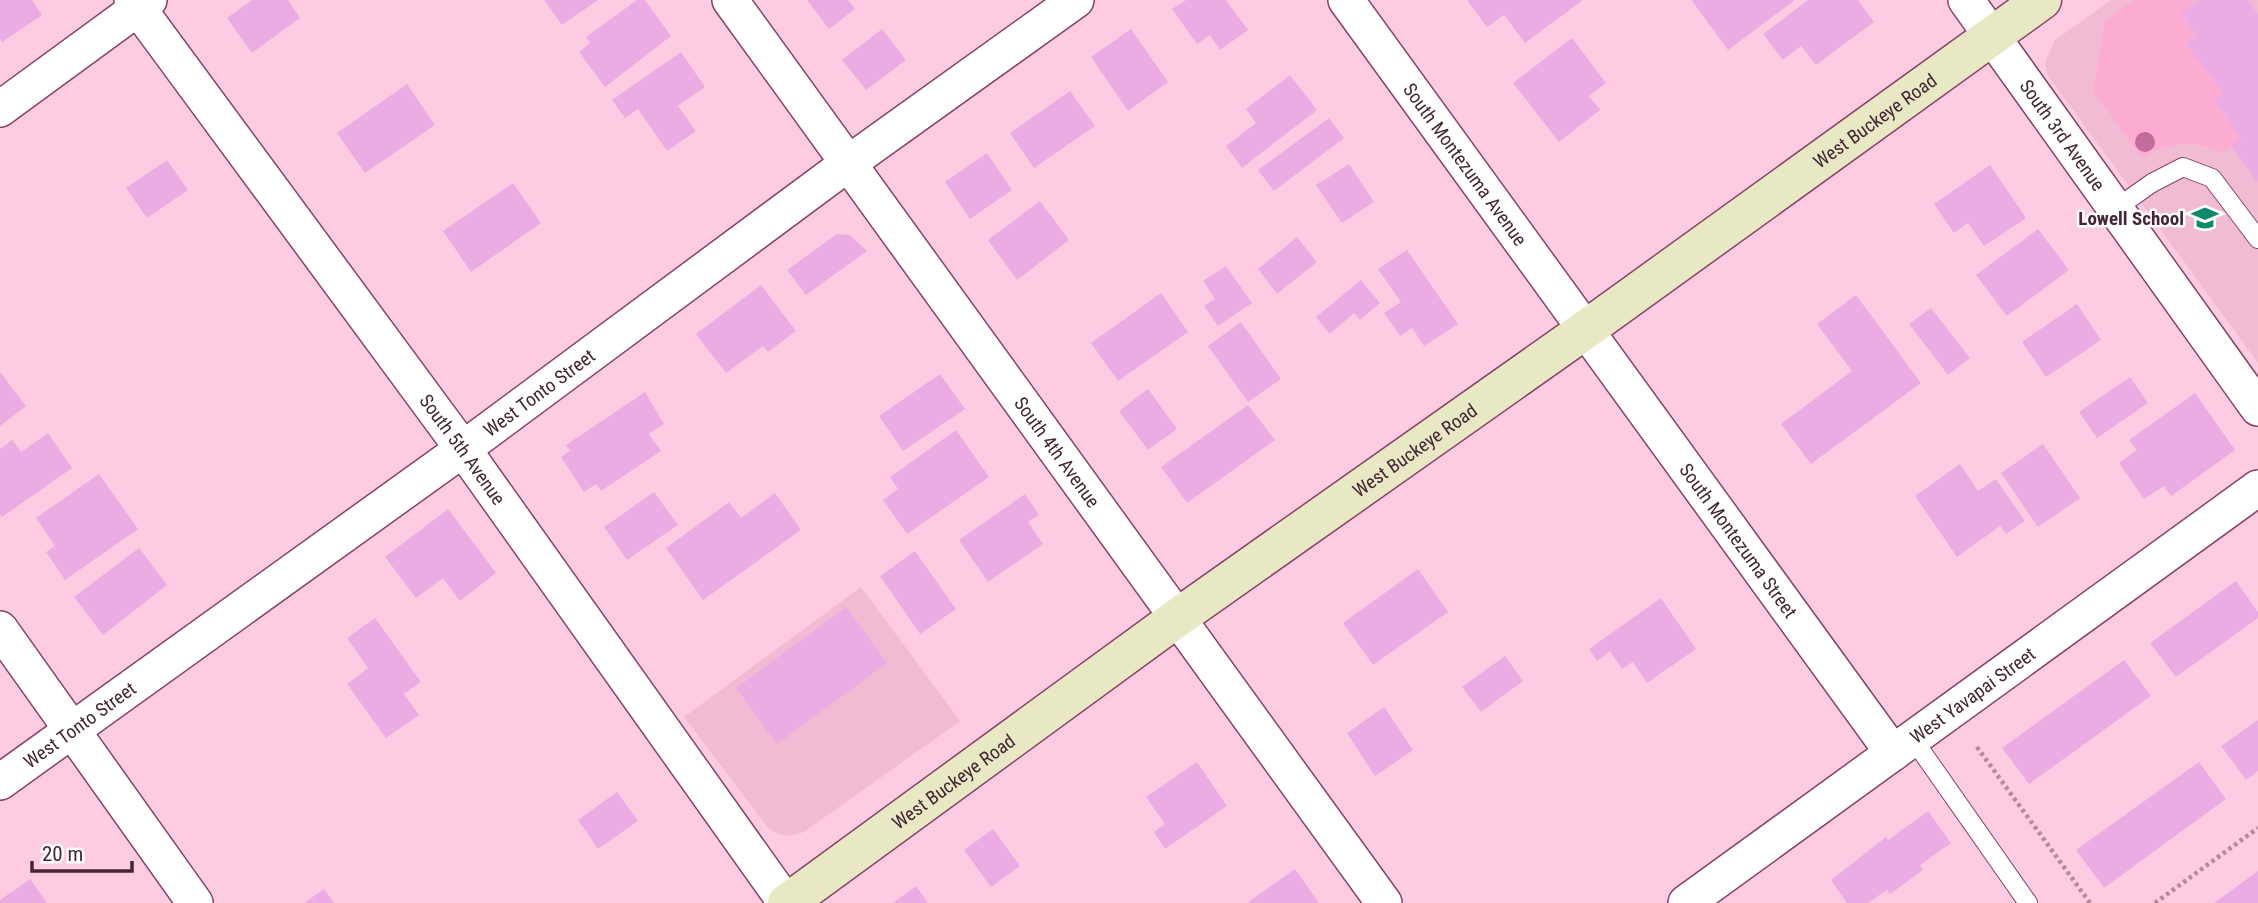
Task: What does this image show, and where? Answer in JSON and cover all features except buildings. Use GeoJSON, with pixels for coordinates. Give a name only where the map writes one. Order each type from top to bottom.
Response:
{"type":"FeatureCollection","features":[{"type":"Feature","properties":{"kind":"main road","name":"West Buckeye Road"},"geometry":{"type":"LineString","coordinates":[[787,903],[1177,618],[1585,330],[2042,0]]}},
{"type":"Feature","properties":{"kind":"street","name":"South 4th Avenue"},"geometry":{"type":"LineString","coordinates":[[730,0],[1384,903]]}},
{"type":"Feature","properties":{"kind":"street","name":"West Tonto Street"},"geometry":{"type":"LineString","coordinates":[[0,782],[463,449],[849,162],[1076,0]]}},
{"type":"Feature","properties":{"kind":"street","name":"South Montezuma Avenue"},"geometry":{"type":"LineString","coordinates":[[1346,0],[1585,330]]}},
{"type":"Feature","properties":{"kind":"street","name":"South 3rd Avenue"},"geometry":{"type":"LineString","coordinates":[[1966,0],[2258,408]]}},
{"type":"Feature","properties":{"kind":"street"},"geometry":{"type":"LineString","coordinates":[[0,110],[140,3]]}},
{"type":"Feature","properties":{"kind":"street","name":"South 5th Avenue"},"geometry":{"type":"LineString","coordinates":[[140,3],[787,903]]}},
{"type":"Feature","properties":{"kind":"street","name":"South Montezuma Street"},"geometry":{"type":"LineString","coordinates":[[1585,330],[1903,746]]}},
{"type":"Feature","properties":{"kind":"street","name":"West Yavapai Street"},"geometry":{"type":"LineString","coordinates":[[1686,903],[2258,488]]}},
{"type":"Feature","properties":{"kind":"street"},"geometry":{"type":"LineString","coordinates":[[0,629],[195,903]]}},
{"type":"Feature","properties":{"kind":"lane"},"geometry":{"type":"LineString","coordinates":[[2115,209],[2152,183],[2183,167],[2212,178],[2258,239]]}},
{"type":"Feature","properties":{"kind":"lane"},"geometry":{"type":"LineString","coordinates":[[1903,746],[2028,903]]}},
{"type":"Feature","properties":{"kind":"path"},"geometry":{"type":"LineString","coordinates":[[1977,747],[2090,903]]}},
{"type":"Feature","properties":{"kind":"path"},"geometry":{"type":"LineString","coordinates":[[2155,903],[2258,828]]}},
{"type":"Feature","properties":{"kind":"shaded area","name":"Lowell School"},"geometry":{"type":"Polygon","coordinates":[[[2111,0],[2258,0],[2258,363],[2046,73],[2046,60],[2055,40],[2111,0]]]}},
{"type":"Feature","properties":{"kind":"shaded area"},"geometry":{"type":"Polygon","coordinates":[[[2134,0],[2198,0],[2180,13],[2196,35],[2186,42],[2223,94],[2214,102],[2241,139],[2223,153],[2202,145],[2182,144],[2162,148],[2142,158],[2093,91],[2105,21],[2134,0]]]}},
{"type":"Feature","properties":{"kind":"shaded area"},"geometry":{"type":"Polygon","coordinates":[[[861,587],[960,721],[804,832],[789,836],[778,834],[768,828],[684,717],[861,587]]]}},
{"type":"Feature","properties":{"kind":"place","name":"Lowell School"},"geometry":{"type":"Point","coordinates":[2205,218]}}]}
